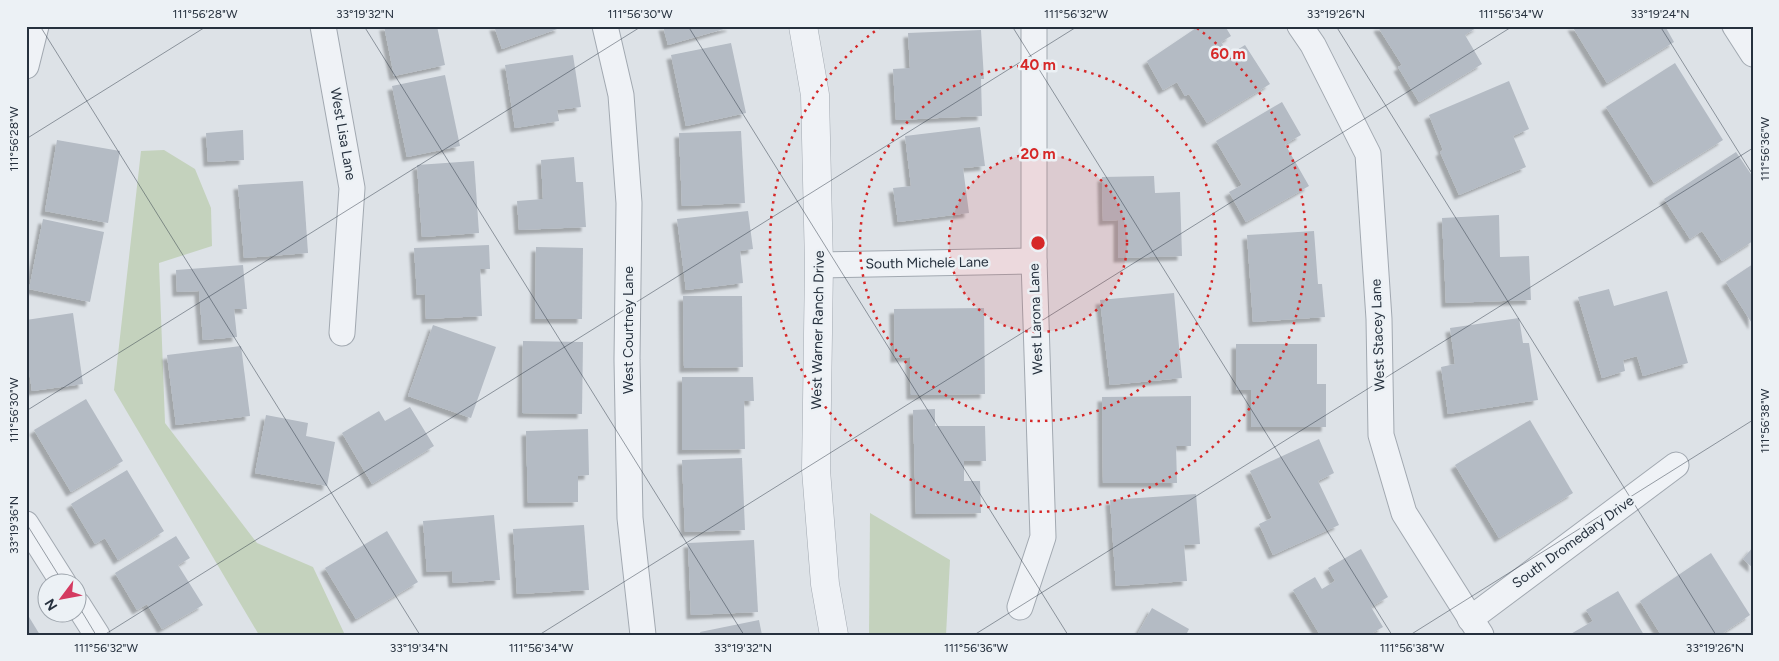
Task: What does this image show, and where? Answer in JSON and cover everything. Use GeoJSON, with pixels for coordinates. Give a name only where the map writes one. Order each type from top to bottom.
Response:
{"type":"FeatureCollection","features":[{"type":"Feature","properties":{"kind":"street"},"geometry":{"type":"LineString","coordinates":[[26,66],[36,26]]}},
{"type":"Feature","properties":{"kind":"street","name":"West Lisa Lane"},"geometry":{"type":"LineString","coordinates":[[323,26],[352,188],[342,332]]}},
{"type":"Feature","properties":{"kind":"street","name":"West Courtney Lane"},"geometry":{"type":"LineString","coordinates":[[605,26],[621,95],[629,204],[627,360],[630,518],[643,635]]}},
{"type":"Feature","properties":{"kind":"street","name":"West Warner Ranch Drive"},"geometry":{"type":"LineString","coordinates":[[803,26],[815,95],[819,266],[816,470],[825,584],[834,635]]}},
{"type":"Feature","properties":{"kind":"street","name":"West Larona Lane"},"geometry":{"type":"LineString","coordinates":[[1020,607],[1043,537],[1034,261],[1034,26]]}},
{"type":"Feature","properties":{"kind":"street","name":"West Stacey Lane"},"geometry":{"type":"LineString","coordinates":[[1300,26],[1313,45],[1368,154],[1379,319],[1381,435],[1383,444],[1404,513],[1476,627]]}},
{"type":"Feature","properties":{"kind":"street"},"geometry":{"type":"LineString","coordinates":[[1735,26],[1753,54]]}},
{"type":"Feature","properties":{"kind":"street","name":"South Michele Lane"},"geometry":{"type":"LineString","coordinates":[[819,266],[1034,261]]}},
{"type":"Feature","properties":{"kind":"street","name":"South Dromedary Drive"},"geometry":{"type":"LineString","coordinates":[[1476,627],[1676,465]]}},
{"type":"Feature","properties":{"kind":"street"},"geometry":{"type":"LineString","coordinates":[[26,524],[58,574]]}},
{"type":"Feature","properties":{"kind":"street"},"geometry":{"type":"LineString","coordinates":[[88,621],[97,635]]}},
{"type":"Feature","properties":{"kind":"green space"},"geometry":{"type":"Polygon","coordinates":[[[164,150],[195,169],[211,208],[212,246],[159,263],[165,423],[257,543],[313,567],[345,635],[259,635],[114,390],[141,151],[164,150]]]}},
{"type":"Feature","properties":{"kind":"green space"},"geometry":{"type":"Polygon","coordinates":[[[870,513],[950,560],[946,635],[869,635],[870,513]]]}},
{"type":"Feature","properties":{"kind":"building"},"geometry":{"type":"Polygon","coordinates":[[[384,26],[437,26],[445,65],[394,76],[384,26]]]}},
{"type":"Feature","properties":{"kind":"building"},"geometry":{"type":"Polygon","coordinates":[[[494,26],[559,26],[560,28],[502,49],[494,26]]]}},
{"type":"Feature","properties":{"kind":"building"},"geometry":{"type":"Polygon","coordinates":[[[663,26],[731,26],[731,27],[668,45],[663,26]]]}},
{"type":"Feature","properties":{"kind":"building"},"geometry":{"type":"Polygon","coordinates":[[[1199,26],[1225,26],[1231,36],[1221,42],[1229,55],[1245,45],[1270,84],[1207,123],[1189,94],[1185,96],[1177,82],[1163,90],[1147,61],[1199,26]]]}},
{"type":"Feature","properties":{"kind":"building"},"geometry":{"type":"Polygon","coordinates":[[[1479,26],[1465,35],[1482,64],[1419,102],[1398,67],[1402,65],[1378,27],[1479,26]]]}},
{"type":"Feature","properties":{"kind":"building"},"geometry":{"type":"Polygon","coordinates":[[[1572,26],[1665,26],[1674,42],[1607,83],[1572,26]]]}},
{"type":"Feature","properties":{"kind":"building"},"geometry":{"type":"Polygon","coordinates":[[[981,30],[984,79],[981,79],[982,116],[896,120],[893,69],[910,68],[908,33],[981,30]]]}},
{"type":"Feature","properties":{"kind":"building"},"geometry":{"type":"Polygon","coordinates":[[[731,43],[746,113],[686,126],[671,55],[731,43]]]}},
{"type":"Feature","properties":{"kind":"building"},"geometry":{"type":"Polygon","coordinates":[[[573,55],[581,107],[557,110],[559,121],[515,128],[505,65],[573,55]]]}},
{"type":"Feature","properties":{"kind":"building"},"geometry":{"type":"Polygon","coordinates":[[[1675,63],[1723,140],[1654,183],[1606,107],[1675,63]]]}},
{"type":"Feature","properties":{"kind":"building"},"geometry":{"type":"Polygon","coordinates":[[[445,75],[460,146],[407,157],[392,86],[445,75]]]}},
{"type":"Feature","properties":{"kind":"building"},"geometry":{"type":"Polygon","coordinates":[[[1509,81],[1529,129],[1513,136],[1526,167],[1459,195],[1440,152],[1443,150],[1429,115],[1509,81]]]}},
{"type":"Feature","properties":{"kind":"building"},"geometry":{"type":"Polygon","coordinates":[[[1282,102],[1301,135],[1285,144],[1309,186],[1246,222],[1229,192],[1242,185],[1216,141],[1282,102]]]}},
{"type":"Feature","properties":{"kind":"building"},"geometry":{"type":"Polygon","coordinates":[[[980,127],[985,166],[963,168],[969,213],[898,222],[893,188],[911,186],[905,136],[980,127]]]}},
{"type":"Feature","properties":{"kind":"building"},"geometry":{"type":"Polygon","coordinates":[[[243,130],[244,160],[208,162],[206,133],[243,130]]]}},
{"type":"Feature","properties":{"kind":"building"},"geometry":{"type":"Polygon","coordinates":[[[741,131],[745,203],[682,206],[679,133],[741,131]]]}},
{"type":"Feature","properties":{"kind":"building"},"geometry":{"type":"Polygon","coordinates":[[[57,140],[120,151],[108,223],[45,211],[57,140]]]}},
{"type":"Feature","properties":{"kind":"building"},"geometry":{"type":"Polygon","coordinates":[[[1736,152],[1753,177],[1753,241],[1722,261],[1702,231],[1690,239],[1664,199],[1736,152]]]}},
{"type":"Feature","properties":{"kind":"building"},"geometry":{"type":"Polygon","coordinates":[[[574,157],[576,182],[583,182],[586,227],[519,230],[517,201],[543,199],[541,160],[574,157]]]}},
{"type":"Feature","properties":{"kind":"building"},"geometry":{"type":"Polygon","coordinates":[[[474,161],[479,233],[422,237],[417,165],[474,161]]]}},
{"type":"Feature","properties":{"kind":"building"},"geometry":{"type":"Polygon","coordinates":[[[1154,176],[1155,193],[1180,192],[1182,256],[1118,258],[1118,220],[1103,221],[1102,177],[1154,176]]]}},
{"type":"Feature","properties":{"kind":"building"},"geometry":{"type":"Polygon","coordinates":[[[303,181],[308,253],[244,258],[238,185],[303,181]]]}},
{"type":"Feature","properties":{"kind":"building"},"geometry":{"type":"Polygon","coordinates":[[[748,211],[753,249],[740,251],[743,283],[686,290],[677,219],[748,211]]]}},
{"type":"Feature","properties":{"kind":"building"},"geometry":{"type":"Polygon","coordinates":[[[1499,215],[1500,257],[1529,256],[1531,300],[1446,303],[1442,218],[1499,215]]]}},
{"type":"Feature","properties":{"kind":"building"},"geometry":{"type":"Polygon","coordinates":[[[43,219],[104,232],[90,302],[29,289],[43,219]]]}},
{"type":"Feature","properties":{"kind":"building"},"geometry":{"type":"Polygon","coordinates":[[[1314,231],[1318,284],[1322,284],[1325,317],[1253,322],[1247,235],[1314,231]]]}},
{"type":"Feature","properties":{"kind":"building"},"geometry":{"type":"Polygon","coordinates":[[[489,245],[490,269],[480,269],[482,316],[426,319],[425,294],[417,295],[414,248],[489,245]]]}},
{"type":"Feature","properties":{"kind":"building"},"geometry":{"type":"Polygon","coordinates":[[[536,247],[583,248],[582,319],[535,319],[536,247]]]}},
{"type":"Feature","properties":{"kind":"building"},"geometry":{"type":"Polygon","coordinates":[[[1753,264],[1753,325],[1726,282],[1753,264]]]}},
{"type":"Feature","properties":{"kind":"building"},"geometry":{"type":"Polygon","coordinates":[[[243,265],[247,309],[234,309],[237,337],[203,340],[199,291],[177,292],[176,270],[243,265]]]}},
{"type":"Feature","properties":{"kind":"building"},"geometry":{"type":"Polygon","coordinates":[[[1609,289],[1614,306],[1667,291],[1688,363],[1643,376],[1637,356],[1623,360],[1625,371],[1602,378],[1578,297],[1609,289]]]}},
{"type":"Feature","properties":{"kind":"building"},"geometry":{"type":"Polygon","coordinates":[[[1174,293],[1182,378],[1110,385],[1100,300],[1174,293]]]}},
{"type":"Feature","properties":{"kind":"building"},"geometry":{"type":"Polygon","coordinates":[[[683,296],[742,296],[743,367],[684,368],[683,296]]]}},
{"type":"Feature","properties":{"kind":"building"},"geometry":{"type":"Polygon","coordinates":[[[984,308],[985,394],[911,395],[910,357],[895,358],[894,309],[984,308]]]}},
{"type":"Feature","properties":{"kind":"building"},"geometry":{"type":"Polygon","coordinates":[[[73,313],[83,384],[32,391],[26,350],[26,320],[73,313]]]}},
{"type":"Feature","properties":{"kind":"building"},"geometry":{"type":"Polygon","coordinates":[[[1519,318],[1523,343],[1529,343],[1538,400],[1448,414],[1441,367],[1455,364],[1450,328],[1519,318]]]}},
{"type":"Feature","properties":{"kind":"building"},"geometry":{"type":"Polygon","coordinates":[[[433,325],[496,347],[471,418],[408,396],[433,325]]]}},
{"type":"Feature","properties":{"kind":"building"},"geometry":{"type":"Polygon","coordinates":[[[523,341],[583,342],[582,414],[522,413],[523,341]]]}},
{"type":"Feature","properties":{"kind":"building"},"geometry":{"type":"Polygon","coordinates":[[[1236,344],[1317,344],[1317,384],[1326,384],[1326,427],[1251,427],[1251,390],[1236,390],[1236,344]]]}},
{"type":"Feature","properties":{"kind":"building"},"geometry":{"type":"Polygon","coordinates":[[[241,346],[250,416],[176,425],[167,355],[241,346]]]}},
{"type":"Feature","properties":{"kind":"building"},"geometry":{"type":"Polygon","coordinates":[[[682,377],[753,377],[754,401],[744,401],[745,449],[682,450],[682,377]]]}},
{"type":"Feature","properties":{"kind":"building"},"geometry":{"type":"Polygon","coordinates":[[[1191,396],[1191,446],[1176,446],[1177,483],[1103,483],[1102,397],[1191,396]]]}},
{"type":"Feature","properties":{"kind":"building"},"geometry":{"type":"Polygon","coordinates":[[[86,399],[123,461],[71,492],[34,430],[86,399]]]}},
{"type":"Feature","properties":{"kind":"building"},"geometry":{"type":"Polygon","coordinates":[[[410,407],[434,446],[372,484],[342,433],[379,411],[385,421],[410,407]]]}},
{"type":"Feature","properties":{"kind":"building"},"geometry":{"type":"Polygon","coordinates":[[[935,409],[935,426],[985,426],[986,461],[964,461],[964,481],[980,481],[981,513],[916,514],[913,410],[935,409]]]}},
{"type":"Feature","properties":{"kind":"building"},"geometry":{"type":"Polygon","coordinates":[[[266,415],[308,423],[306,436],[335,442],[327,486],[255,473],[266,415]]]}},
{"type":"Feature","properties":{"kind":"building"},"geometry":{"type":"Polygon","coordinates":[[[1530,420],[1573,493],[1499,538],[1455,465],[1530,420]]]}},
{"type":"Feature","properties":{"kind":"building"},"geometry":{"type":"Polygon","coordinates":[[[588,429],[589,475],[578,476],[578,502],[528,503],[526,431],[588,429]]]}},
{"type":"Feature","properties":{"kind":"building"},"geometry":{"type":"Polygon","coordinates":[[[1319,439],[1334,473],[1318,481],[1339,525],[1273,555],[1259,524],[1272,518],[1250,471],[1319,439]]]}},
{"type":"Feature","properties":{"kind":"building"},"geometry":{"type":"Polygon","coordinates":[[[742,458],[745,530],[685,532],[682,460],[742,458]]]}},
{"type":"Feature","properties":{"kind":"building"},"geometry":{"type":"Polygon","coordinates":[[[127,470],[164,531],[118,560],[105,538],[95,544],[71,504],[127,470]]]}},
{"type":"Feature","properties":{"kind":"building"},"geometry":{"type":"Polygon","coordinates":[[[1196,494],[1200,544],[1184,545],[1187,581],[1116,586],[1110,500],[1196,494]]]}},
{"type":"Feature","properties":{"kind":"building"},"geometry":{"type":"Polygon","coordinates":[[[494,515],[500,580],[453,583],[452,571],[427,572],[423,521],[494,515]]]}},
{"type":"Feature","properties":{"kind":"building"},"geometry":{"type":"Polygon","coordinates":[[[584,525],[589,590],[517,594],[513,529],[584,525]]]}},
{"type":"Feature","properties":{"kind":"building"},"geometry":{"type":"Polygon","coordinates":[[[387,531],[418,582],[356,619],[325,568],[387,531]]]}},
{"type":"Feature","properties":{"kind":"building"},"geometry":{"type":"Polygon","coordinates":[[[176,536],[190,558],[178,565],[203,605],[162,629],[147,604],[137,610],[115,573],[176,536]]]}},
{"type":"Feature","properties":{"kind":"building"},"geometry":{"type":"Polygon","coordinates":[[[754,540],[758,612],[691,615],[688,543],[754,540]]]}},
{"type":"Feature","properties":{"kind":"building"},"geometry":{"type":"Polygon","coordinates":[[[1753,547],[1753,568],[1743,559],[1753,547]]]}},
{"type":"Feature","properties":{"kind":"building"},"geometry":{"type":"Polygon","coordinates":[[[1361,549],[1388,597],[1371,607],[1383,627],[1369,635],[1320,635],[1293,590],[1315,577],[1322,589],[1335,581],[1328,568],[1361,549]]]}},
{"type":"Feature","properties":{"kind":"building"},"geometry":{"type":"Polygon","coordinates":[[[1711,553],[1750,615],[1720,635],[1661,635],[1640,601],[1711,553]]]}},
{"type":"Feature","properties":{"kind":"building"},"geometry":{"type":"Polygon","coordinates":[[[1618,591],[1644,635],[1569,635],[1593,621],[1586,610],[1618,591]]]}},
{"type":"Feature","properties":{"kind":"building"},"geometry":{"type":"Polygon","coordinates":[[[1152,608],[1189,629],[1186,635],[1137,635],[1152,608]]]}},
{"type":"Feature","properties":{"kind":"building"},"geometry":{"type":"Polygon","coordinates":[[[26,612],[40,635],[26,635],[26,612]]]}},
{"type":"Feature","properties":{"kind":"building"},"geometry":{"type":"Polygon","coordinates":[[[759,620],[762,635],[701,635],[700,632],[759,620]]]}}]}
